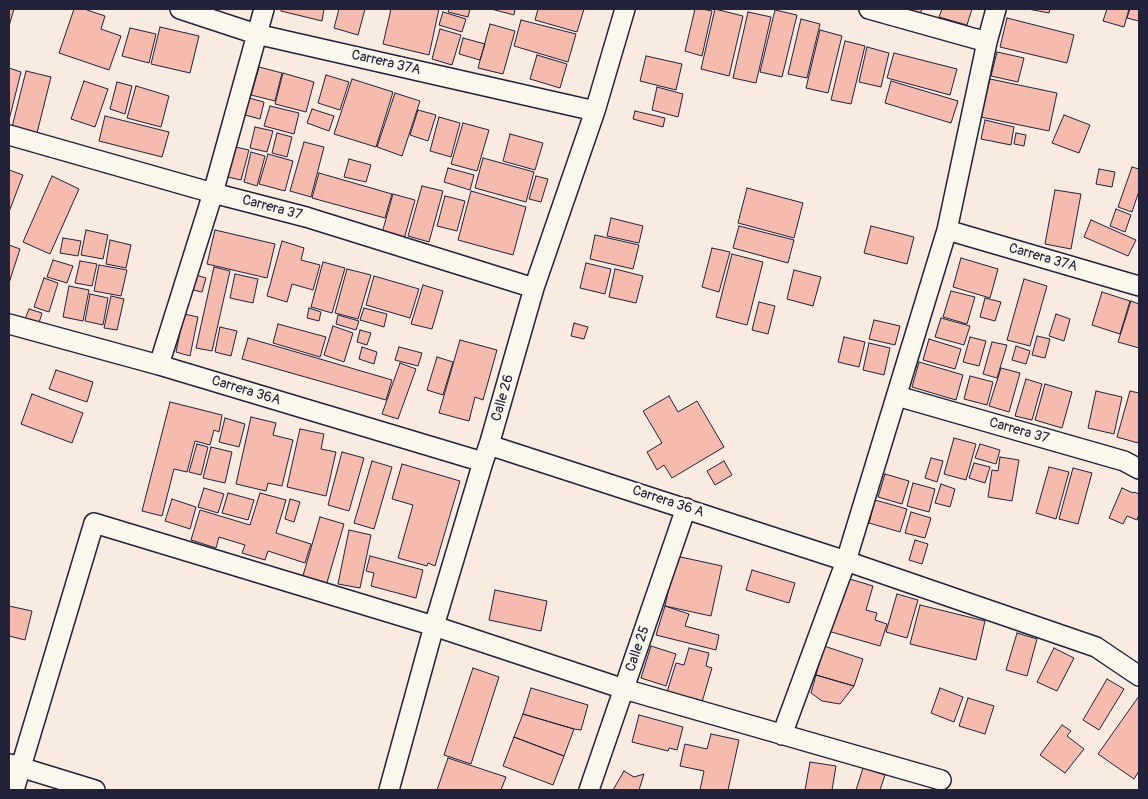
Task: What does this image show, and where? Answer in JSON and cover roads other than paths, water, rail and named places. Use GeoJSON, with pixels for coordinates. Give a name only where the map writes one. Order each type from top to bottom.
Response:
{"type":"FeatureCollection","features":[{"type":"Feature","properties":{"kind":"street","name":"Carrera 37A"},"geometry":{"type":"LineString","coordinates":[[180,9],[256,34],[594,111]]}},
{"type":"Feature","properties":{"kind":"street"},"geometry":{"type":"LineString","coordinates":[[159,365],[213,193],[264,9]]}},
{"type":"Feature","properties":{"kind":"street","name":"Calle 26"},"geometry":{"type":"LineString","coordinates":[[389,790],[434,626],[534,288],[594,111],[625,9]]}},
{"type":"Feature","properties":{"kind":"street"},"geometry":{"type":"LineString","coordinates":[[869,9],[987,42]]}},
{"type":"Feature","properties":{"kind":"street"},"geometry":{"type":"LineString","coordinates":[[782,735],[846,561],[948,230],[987,42],[996,9]]}},
{"type":"Feature","properties":{"kind":"street","name":"Carrera 37"},"geometry":{"type":"LineString","coordinates":[[9,135],[213,193],[306,217],[534,288]]}},
{"type":"Feature","properties":{"kind":"street","name":"Carrera 37A"},"geometry":{"type":"LineString","coordinates":[[948,230],[1139,286]]}},
{"type":"Feature","properties":{"kind":"street","name":"Carrera 36A"},"geometry":{"type":"LineString","coordinates":[[9,324],[486,453]]}},
{"type":"Feature","properties":{"kind":"street","name":"Carrera 37"},"geometry":{"type":"LineString","coordinates":[[897,396],[1124,461],[1139,469]]}},
{"type":"Feature","properties":{"kind":"street","name":"Carrera 36 A"},"geometry":{"type":"LineString","coordinates":[[486,453],[686,508],[846,561],[1096,647],[1139,676]]}},
{"type":"Feature","properties":{"kind":"street","name":"Calle 25"},"geometry":{"type":"LineString","coordinates":[[589,790],[686,508]]}},
{"type":"Feature","properties":{"kind":"street"},"geometry":{"type":"LineString","coordinates":[[14,790],[15,766],[94,523],[434,626],[624,689],[941,780]]}},
{"type":"Feature","properties":{"kind":"street"},"geometry":{"type":"LineString","coordinates":[[15,766],[95,790]]}}]}
